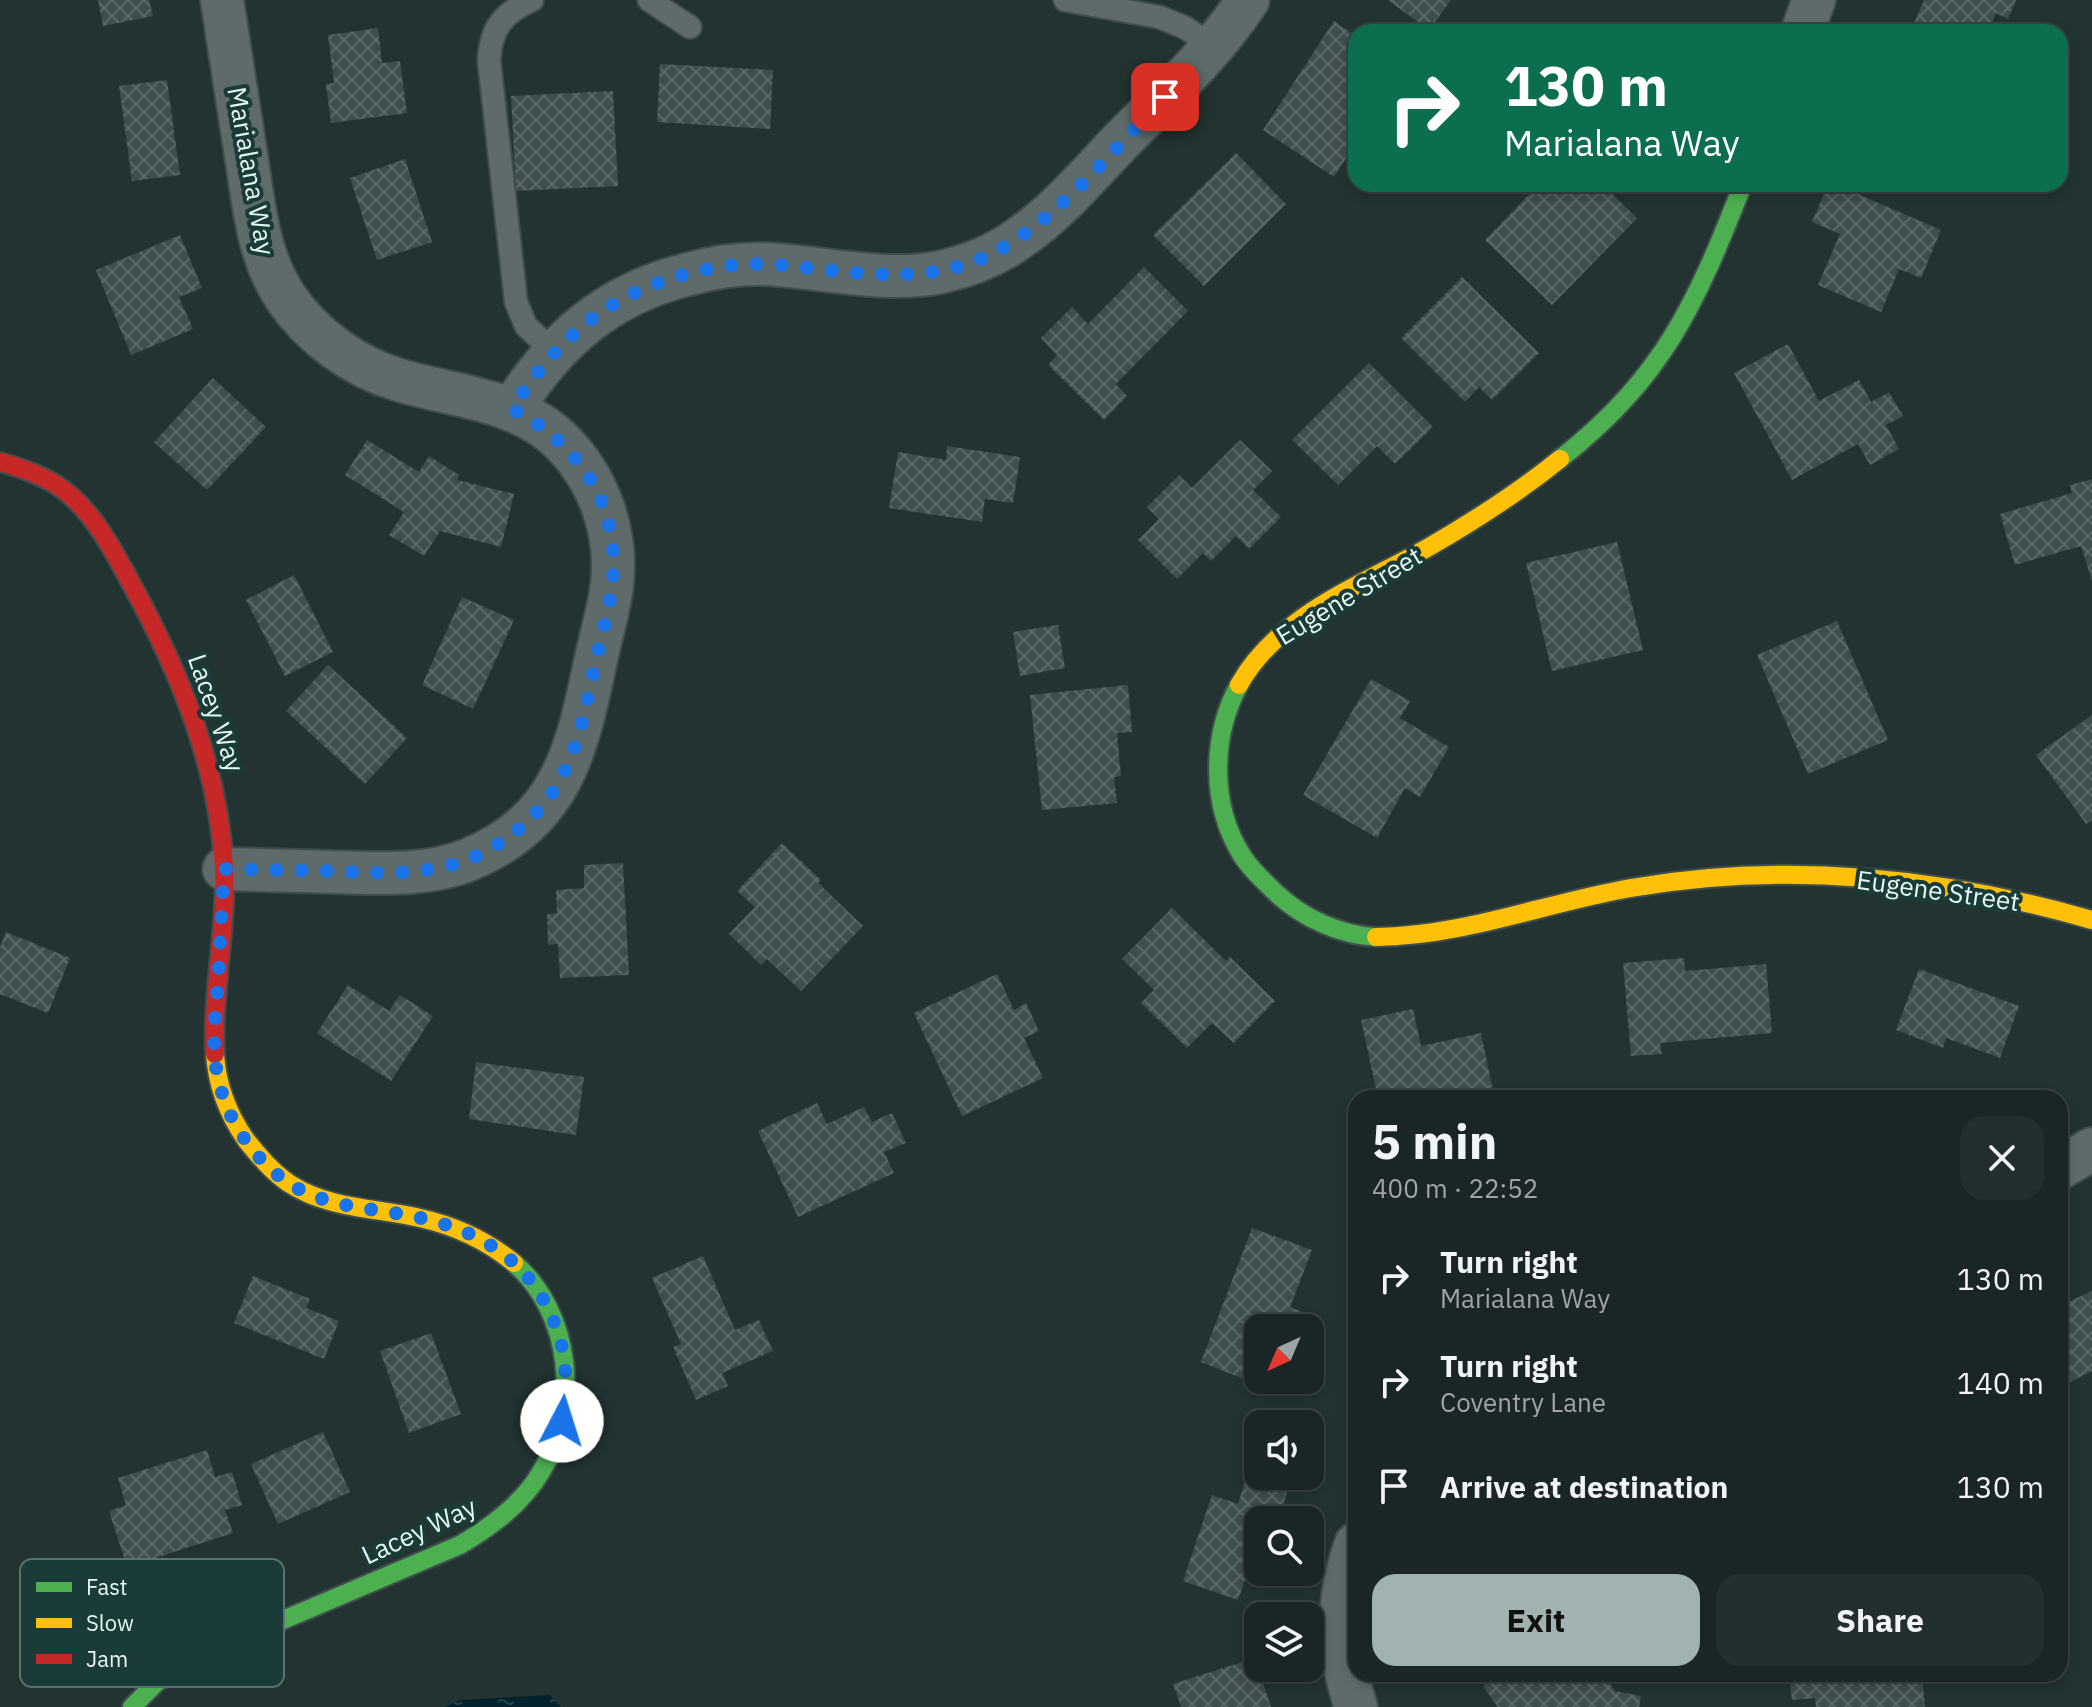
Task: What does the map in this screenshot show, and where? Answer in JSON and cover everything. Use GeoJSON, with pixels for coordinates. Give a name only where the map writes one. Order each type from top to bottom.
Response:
{"type":"FeatureCollection","features":[{"type":"Feature","properties":{"kind":"street","name":"Marialana Way"},"geometry":{"type":"LineString","coordinates":[[222,0],[263,253],[285,296],[315,332],[355,361],[395,379],[512,409],[537,422],[560,440],[577,458],[603,506],[613,560],[612,586],[581,728],[562,779],[527,823],[507,839],[465,861],[439,868],[391,873],[224,869]]}},
{"type":"Feature","properties":{"kind":"street"},"geometry":{"type":"LineString","coordinates":[[512,409],[534,374],[554,352],[606,307],[640,288],[712,268],[744,264],[913,275],[970,264],[996,252],[1042,221],[1213,46],[1248,0]]}},
{"type":"Feature","properties":{"kind":"street"},"geometry":{"type":"LineString","coordinates":[[1805,24],[1814,0]]}},
{"type":"Feature","properties":{"kind":"street","name":"Eugene Street"},"geometry":{"type":"LineString","coordinates":[[1740,192],[1687,320],[1669,350],[1622,405],[1592,433],[1523,487],[1428,548],[1306,617],[1263,650],[1232,699],[1221,731],[1217,767],[1220,804],[1231,835],[1248,865],[1269,890],[1292,908],[1344,932],[1374,937],[1408,939],[1442,934],[1591,895],[1627,889],[1703,879],[1779,875],[1918,884],[2000,898],[2092,920]]}},
{"type":"Feature","properties":{"kind":"street","name":"Lacey Way"},"geometry":{"type":"LineString","coordinates":[[0,462],[49,480],[70,495],[88,514],[166,649],[207,752],[220,816],[224,869],[215,1066],[229,1114],[241,1133],[262,1160],[296,1188],[336,1204],[424,1218],[458,1228],[504,1252],[537,1289],[559,1336],[565,1364],[562,1421],[552,1451],[516,1504],[484,1533],[460,1545],[284,1620]]}},
{"type":"Feature","properties":{"kind":"street"},"geometry":{"type":"LineString","coordinates":[[2068,1163],[2092,1149]]}},
{"type":"Feature","properties":{"kind":"street"},"geometry":{"type":"LineString","coordinates":[[1348,1571],[1341,1610],[1341,1644],[1346,1677],[1356,1707]]}},
{"type":"Feature","properties":{"kind":"street","name":"Lacey Way"},"geometry":{"type":"LineString","coordinates":[[132,1707],[152,1687]]}},
{"type":"Feature","properties":{"kind":"lane"},"geometry":{"type":"LineString","coordinates":[[532,0],[518,6],[500,23],[490,40],[489,60],[516,302],[526,326],[554,352]]}},
{"type":"Feature","properties":{"kind":"lane"},"geometry":{"type":"LineString","coordinates":[[649,0],[690,27]]}},
{"type":"Feature","properties":{"kind":"lane"},"geometry":{"type":"LineString","coordinates":[[1065,0],[1159,17],[1184,27],[1213,46]]}},
{"type":"Feature","properties":{"kind":"water"},"geometry":{"type":"Polygon","coordinates":[[[550,1695],[561,1707],[445,1707],[460,1700],[550,1695]]]}},
{"type":"Feature","properties":{"kind":"building"},"geometry":{"type":"Polygon","coordinates":[[[98,0],[149,0],[153,16],[103,26],[98,0]]]}},
{"type":"Feature","properties":{"kind":"building"},"geometry":{"type":"Polygon","coordinates":[[[1388,0],[1451,0],[1433,24],[1421,24],[1388,0]]]}},
{"type":"Feature","properties":{"kind":"building"},"geometry":{"type":"Polygon","coordinates":[[[1924,0],[2016,0],[2008,19],[1996,13],[1991,24],[1914,23],[1924,0]]]}},
{"type":"Feature","properties":{"kind":"building"},"geometry":{"type":"Polygon","coordinates":[[[1334,21],[1348,31],[1348,155],[1334,177],[1263,130],[1334,21]]]}},
{"type":"Feature","properties":{"kind":"building"},"geometry":{"type":"Polygon","coordinates":[[[378,28],[382,63],[400,61],[407,113],[331,123],[326,84],[334,83],[328,35],[378,28]]]}},
{"type":"Feature","properties":{"kind":"building"},"geometry":{"type":"Polygon","coordinates":[[[660,64],[773,70],[770,129],[657,122],[660,64]]]}},
{"type":"Feature","properties":{"kind":"building"},"geometry":{"type":"Polygon","coordinates":[[[167,80],[180,175],[132,181],[119,86],[167,80]]]}},
{"type":"Feature","properties":{"kind":"building"},"geometry":{"type":"Polygon","coordinates":[[[613,91],[618,186],[516,191],[511,96],[613,91]]]}},
{"type":"Feature","properties":{"kind":"building"},"geometry":{"type":"Polygon","coordinates":[[[1236,153],[1286,204],[1204,286],[1153,235],[1236,153]]]}},
{"type":"Feature","properties":{"kind":"building"},"geometry":{"type":"Polygon","coordinates":[[[405,159],[432,242],[377,260],[350,178],[405,159]]]}},
{"type":"Feature","properties":{"kind":"building"},"geometry":{"type":"Polygon","coordinates":[[[1531,192],[1610,192],[1637,218],[1552,305],[1485,240],[1531,192]]]}},
{"type":"Feature","properties":{"kind":"building"},"geometry":{"type":"Polygon","coordinates":[[[1825,192],[1853,192],[1941,230],[1921,278],[1899,269],[1881,312],[1818,285],[1840,234],[1812,222],[1825,192]]]}},
{"type":"Feature","properties":{"kind":"building"},"geometry":{"type":"Polygon","coordinates":[[[180,235],[202,288],[179,297],[193,329],[131,355],[96,270],[180,235]]]}},
{"type":"Feature","properties":{"kind":"building"},"geometry":{"type":"Polygon","coordinates":[[[1144,267],[1188,311],[1116,384],[1127,396],[1104,420],[1048,365],[1057,355],[1041,338],[1072,307],[1088,324],[1144,267]]]}},
{"type":"Feature","properties":{"kind":"building"},"geometry":{"type":"Polygon","coordinates":[[[1462,277],[1539,353],[1492,400],[1479,387],[1465,402],[1401,338],[1462,277]]]}},
{"type":"Feature","properties":{"kind":"building"},"geometry":{"type":"Polygon","coordinates":[[[1788,344],[1819,401],[1859,380],[1871,402],[1889,392],[1903,416],[1886,425],[1899,449],[1870,465],[1858,444],[1792,480],[1734,373],[1788,344]]]}},
{"type":"Feature","properties":{"kind":"building"},"geometry":{"type":"Polygon","coordinates":[[[1369,363],[1433,427],[1395,464],[1377,446],[1338,485],[1292,440],[1369,363]]]}},
{"type":"Feature","properties":{"kind":"building"},"geometry":{"type":"Polygon","coordinates":[[[213,378],[266,427],[207,490],[154,442],[213,378]]]}},
{"type":"Feature","properties":{"kind":"building"},"geometry":{"type":"Polygon","coordinates":[[[367,440],[419,472],[429,456],[459,475],[457,480],[514,494],[501,547],[440,531],[424,556],[389,535],[404,512],[345,475],[367,440]]]}},
{"type":"Feature","properties":{"kind":"building"},"geometry":{"type":"Polygon","coordinates":[[[1240,440],[1272,471],[1253,490],[1281,517],[1249,549],[1236,536],[1211,561],[1203,553],[1177,579],[1138,540],[1159,519],[1147,507],[1179,475],[1192,488],[1240,440]]]}},
{"type":"Feature","properties":{"kind":"building"},"geometry":{"type":"Polygon","coordinates":[[[947,446],[1020,457],[1013,503],[985,499],[982,522],[889,508],[898,452],[946,460],[947,446]]]}},
{"type":"Feature","properties":{"kind":"building"},"geometry":{"type":"Polygon","coordinates":[[[2092,479],[2092,581],[2081,546],[2015,565],[2000,514],[2072,493],[2070,485],[2092,479]]]}},
{"type":"Feature","properties":{"kind":"building"},"geometry":{"type":"Polygon","coordinates":[[[1617,542],[1643,650],[1552,671],[1526,563],[1617,542]]]}},
{"type":"Feature","properties":{"kind":"building"},"geometry":{"type":"Polygon","coordinates":[[[294,575],[333,652],[285,676],[246,600],[294,575]]]}},
{"type":"Feature","properties":{"kind":"building"},"geometry":{"type":"Polygon","coordinates":[[[462,597],[514,620],[473,709],[422,685],[462,597]]]}},
{"type":"Feature","properties":{"kind":"building"},"geometry":{"type":"Polygon","coordinates":[[[1837,621],[1888,740],[1808,774],[1757,655],[1837,621]]]}},
{"type":"Feature","properties":{"kind":"building"},"geometry":{"type":"Polygon","coordinates":[[[1058,625],[1065,668],[1020,676],[1013,632],[1058,625]]]}},
{"type":"Feature","properties":{"kind":"building"},"geometry":{"type":"Polygon","coordinates":[[[328,665],[407,738],[365,784],[286,711],[328,665]]]}},
{"type":"Feature","properties":{"kind":"building"},"geometry":{"type":"Polygon","coordinates":[[[1371,679],[1410,701],[1400,718],[1449,747],[1420,797],[1405,788],[1377,838],[1303,795],[1371,679]]]}},
{"type":"Feature","properties":{"kind":"building"},"geometry":{"type":"Polygon","coordinates":[[[1128,685],[1132,732],[1117,733],[1121,776],[1114,777],[1117,803],[1042,810],[1030,695],[1128,685]]]}},
{"type":"Feature","properties":{"kind":"building"},"geometry":{"type":"Polygon","coordinates":[[[2092,715],[2092,820],[2086,824],[2036,755],[2092,715]]]}},
{"type":"Feature","properties":{"kind":"building"},"geometry":{"type":"Polygon","coordinates":[[[782,843],[863,926],[801,991],[767,959],[761,965],[729,934],[755,907],[737,891],[782,843]]]}},
{"type":"Feature","properties":{"kind":"building"},"geometry":{"type":"Polygon","coordinates":[[[623,863],[629,975],[560,978],[558,944],[548,945],[547,914],[557,913],[556,890],[584,888],[584,865],[623,863]]]}},
{"type":"Feature","properties":{"kind":"building"},"geometry":{"type":"Polygon","coordinates":[[[1172,908],[1226,961],[1230,957],[1275,1001],[1234,1043],[1212,1023],[1187,1048],[1141,1003],[1154,990],[1122,959],[1172,908]]]}},
{"type":"Feature","properties":{"kind":"building"},"geometry":{"type":"Polygon","coordinates":[[[6,932],[70,958],[48,1013],[0,994],[0,947],[6,932]]]}},
{"type":"Feature","properties":{"kind":"building"},"geometry":{"type":"Polygon","coordinates":[[[1684,958],[1685,971],[1766,964],[1772,1033],[1660,1043],[1662,1054],[1631,1056],[1623,963],[1684,958]]]}},
{"type":"Feature","properties":{"kind":"building"},"geometry":{"type":"Polygon","coordinates":[[[1919,969],[2019,1006],[2000,1058],[1946,1038],[1943,1048],[1896,1030],[1919,969]]]}},
{"type":"Feature","properties":{"kind":"building"},"geometry":{"type":"Polygon","coordinates":[[[997,974],[1014,1010],[1026,1003],[1039,1031],[1024,1038],[1043,1078],[962,1116],[914,1013],[997,974]]]}},
{"type":"Feature","properties":{"kind":"building"},"geometry":{"type":"Polygon","coordinates":[[[348,985],[389,1011],[400,995],[433,1016],[391,1081],[317,1033],[348,985]]]}},
{"type":"Feature","properties":{"kind":"building"},"geometry":{"type":"Polygon","coordinates":[[[1413,1009],[1421,1046],[1481,1033],[1493,1090],[1376,1090],[1361,1020],[1413,1009]]]}},
{"type":"Feature","properties":{"kind":"building"},"geometry":{"type":"Polygon","coordinates":[[[476,1062],[584,1077],[576,1135],[469,1119],[476,1062]]]}},
{"type":"Feature","properties":{"kind":"building"},"geometry":{"type":"Polygon","coordinates":[[[817,1103],[827,1124],[864,1107],[872,1122],[892,1113],[906,1143],[884,1152],[894,1173],[798,1217],[758,1131],[817,1103]]]}},
{"type":"Feature","properties":{"kind":"building"},"geometry":{"type":"Polygon","coordinates":[[[1252,1228],[1312,1250],[1290,1307],[1305,1314],[1244,1314],[1244,1379],[1201,1362],[1252,1228]]]}},
{"type":"Feature","properties":{"kind":"building"},"geometry":{"type":"Polygon","coordinates":[[[703,1256],[735,1330],[759,1320],[773,1351],[722,1373],[728,1386],[696,1400],[673,1347],[681,1344],[652,1278],[703,1256]]]}},
{"type":"Feature","properties":{"kind":"building"},"geometry":{"type":"Polygon","coordinates":[[[253,1276],[310,1299],[306,1308],[339,1321],[324,1359],[234,1323],[253,1276]]]}},
{"type":"Feature","properties":{"kind":"building"},"geometry":{"type":"Polygon","coordinates":[[[2092,1291],[2092,1371],[2068,1383],[2068,1302],[2092,1291]]]}},
{"type":"Feature","properties":{"kind":"building"},"geometry":{"type":"Polygon","coordinates":[[[431,1333],[461,1414],[409,1433],[380,1351],[431,1333]]]}},
{"type":"Feature","properties":{"kind":"building"},"geometry":{"type":"Polygon","coordinates":[[[323,1432],[350,1492],[278,1524],[251,1464],[323,1432]]]}},
{"type":"Feature","properties":{"kind":"building"},"geometry":{"type":"Polygon","coordinates":[[[207,1450],[215,1477],[232,1472],[242,1505],[225,1510],[233,1533],[152,1559],[124,1559],[109,1511],[126,1505],[118,1478],[207,1450]]]}},
{"type":"Feature","properties":{"kind":"building"},"geometry":{"type":"Polygon","coordinates":[[[1244,1485],[1244,1490],[1287,1493],[1283,1506],[1244,1506],[1244,1583],[1238,1600],[1183,1581],[1212,1495],[1238,1504],[1244,1485]]]}},
{"type":"Feature","properties":{"kind":"building"},"geometry":{"type":"Polygon","coordinates":[[[1244,1661],[1244,1682],[1263,1682],[1271,1707],[1181,1707],[1173,1684],[1244,1661]]]}},
{"type":"Feature","properties":{"kind":"building"},"geometry":{"type":"Polygon","coordinates":[[[1485,1682],[1609,1682],[1615,1691],[1641,1696],[1639,1707],[1498,1707],[1484,1688],[1485,1682]]]}},
{"type":"Feature","properties":{"kind":"building"},"geometry":{"type":"Polygon","coordinates":[[[1790,1682],[1923,1682],[1925,1707],[1816,1707],[1815,1698],[1792,1700],[1790,1682]]]}},
{"type":"Feature","properties":{"kind":"traffic: fast"},"geometry":{"type":"LineString","coordinates":[[1560,459],[1596,429],[1626,398],[1673,336],[1709,266],[1740,192]]}},
{"type":"Feature","properties":{"kind":"traffic: fast"},"geometry":{"type":"LineString","coordinates":[[1239,685],[1223,727],[1219,749],[1220,794],[1232,837],[1254,871],[1298,910],[1335,929],[1376,937]]}},
{"type":"Feature","properties":{"kind":"traffic: fast"},"geometry":{"type":"LineString","coordinates":[[284,1620],[460,1545],[495,1522],[515,1504],[541,1472],[554,1447],[562,1419],[564,1362],[559,1334],[548,1308],[533,1284],[514,1263]]}},
{"type":"Feature","properties":{"kind":"traffic: fast"},"geometry":{"type":"LineString","coordinates":[[132,1707],[152,1687]]}},
{"type":"Feature","properties":{"kind":"traffic: slow"},"geometry":{"type":"LineString","coordinates":[[1239,685],[1276,639],[1299,621],[1350,589],[1463,527],[1560,459]]}},
{"type":"Feature","properties":{"kind":"traffic: slow"},"geometry":{"type":"LineString","coordinates":[[1376,937],[1473,925],[1631,888],[1747,876],[1805,875],[1921,884],[1979,893],[2092,920]]}},
{"type":"Feature","properties":{"kind":"traffic: slow"},"geometry":{"type":"LineString","coordinates":[[215,1054],[221,1088],[240,1130],[266,1164],[290,1184],[337,1203],[446,1225],[481,1241],[514,1263]]}},
{"type":"Feature","properties":{"kind":"traffic: jam"},"geometry":{"type":"LineString","coordinates":[[0,462],[55,484],[81,505],[98,527],[166,652],[194,721],[214,792],[224,866],[215,1054]]}},
{"type":"Feature","properties":{"kind":"route"},"geometry":{"type":"LineString","coordinates":[[562,1421],[565,1364],[559,1336],[537,1289],[504,1252],[458,1228],[424,1218],[336,1204],[296,1188],[262,1160],[229,1114],[215,1066],[224,869],[391,873],[439,868],[465,861],[507,839],[527,823],[562,779],[581,728],[612,586],[610,532],[603,506],[577,458],[537,422],[512,409],[534,374],[579,328],[606,307],[640,288],[712,268],[744,264],[777,265],[878,275],[913,275],[970,264],[1018,239],[1042,221],[1165,97]]}}]}
